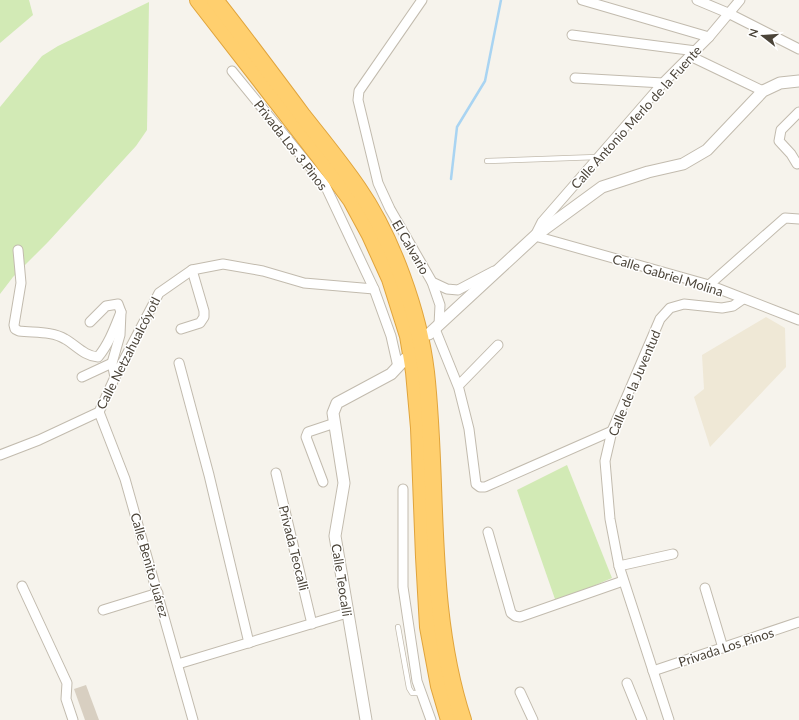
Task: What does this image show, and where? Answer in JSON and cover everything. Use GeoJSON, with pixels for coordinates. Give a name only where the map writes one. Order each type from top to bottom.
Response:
{"type":"FeatureCollection","features":[{"type":"Feature","properties":{"kind":"highway"},"geometry":{"type":"LineString","coordinates":[[198,0],[319,156],[351,200],[370,235],[390,279],[408,336],[414,372],[419,428],[428,628],[439,686],[449,720]]}},
{"type":"Feature","properties":{"kind":"highway"},"geometry":{"type":"LineString","coordinates":[[215,0],[368,186],[379,224],[403,278],[419,332],[426,371],[439,606],[446,658],[463,720]]}},
{"type":"Feature","properties":{"kind":"street","name":"El Calvario"},"geometry":{"type":"LineString","coordinates":[[422,0],[358,91],[368,186],[390,209],[432,282],[447,289],[458,290],[504,266]]}},
{"type":"Feature","properties":{"kind":"street"},"geometry":{"type":"LineString","coordinates":[[582,0],[709,37]]}},
{"type":"Feature","properties":{"kind":"street"},"geometry":{"type":"LineString","coordinates":[[697,0],[799,49]]}},
{"type":"Feature","properties":{"kind":"street","name":"Calle Antonio Merlo de la Fuente"},"geometry":{"type":"LineString","coordinates":[[535,236],[542,222],[663,84],[709,37],[740,0]]}},
{"type":"Feature","properties":{"kind":"street"},"geometry":{"type":"LineString","coordinates":[[572,34],[693,54],[763,91]]}},
{"type":"Feature","properties":{"kind":"street","name":"Privada Los 3 Pinos"},"geometry":{"type":"LineString","coordinates":[[232,72],[325,185],[374,289],[401,363]]}},
{"type":"Feature","properties":{"kind":"street"},"geometry":{"type":"LineString","coordinates":[[575,78],[663,84]]}},
{"type":"Feature","properties":{"kind":"street"},"geometry":{"type":"LineString","coordinates":[[434,329],[535,236],[602,187],[648,172],[683,164],[708,150],[763,91],[780,83],[799,81]]}},
{"type":"Feature","properties":{"kind":"street"},"geometry":{"type":"LineString","coordinates":[[797,164],[791,154],[779,141],[781,130],[799,112]]}},
{"type":"Feature","properties":{"kind":"street"},"geometry":{"type":"LineString","coordinates":[[709,285],[785,218],[799,219]]}},
{"type":"Feature","properties":{"kind":"street","name":"Calle Gabriel Molina"},"geometry":{"type":"LineString","coordinates":[[535,236],[709,285],[799,320]]}},
{"type":"Feature","properties":{"kind":"street"},"geometry":{"type":"LineString","coordinates":[[18,250],[21,283],[14,325],[15,329],[19,331],[55,334],[66,339],[90,356],[98,357],[106,345],[121,312]]}},
{"type":"Feature","properties":{"kind":"street","name":"Calle Netzahualcóyotl"},"geometry":{"type":"LineString","coordinates":[[0,455],[38,440],[99,412],[115,377],[158,293],[192,270],[224,264],[263,271],[304,283],[374,289]]}},
{"type":"Feature","properties":{"kind":"street"},"geometry":{"type":"LineString","coordinates":[[180,329],[200,323],[204,317],[204,310],[192,270]]}},
{"type":"Feature","properties":{"kind":"street"},"geometry":{"type":"LineString","coordinates":[[432,282],[440,305],[434,329],[458,386],[498,344]]}},
{"type":"Feature","properties":{"kind":"street","name":"Calle de la Juventud"},"geometry":{"type":"LineString","coordinates":[[669,720],[619,566],[610,519],[605,461],[612,430],[660,319],[670,308],[684,304],[722,308],[732,306],[743,299]]}},
{"type":"Feature","properties":{"kind":"street"},"geometry":{"type":"LineString","coordinates":[[90,322],[106,306],[118,304],[121,312],[120,335],[112,363],[115,377]]}},
{"type":"Feature","properties":{"kind":"street"},"geometry":{"type":"LineString","coordinates":[[82,377],[112,363]]}},
{"type":"Feature","properties":{"kind":"street","name":"Calle Teocalli"},"geometry":{"type":"LineString","coordinates":[[366,720],[335,536],[344,483],[333,413],[337,403],[391,374],[401,363]]}},
{"type":"Feature","properties":{"kind":"street"},"geometry":{"type":"LineString","coordinates":[[179,364],[209,475],[249,643]]}},
{"type":"Feature","properties":{"kind":"street"},"geometry":{"type":"LineString","coordinates":[[459,389],[469,429],[476,484],[480,487],[485,487],[612,430]]}},
{"type":"Feature","properties":{"kind":"street","name":"Calle Benito Juárez"},"geometry":{"type":"LineString","coordinates":[[99,412],[125,479],[193,720]]}},
{"type":"Feature","properties":{"kind":"street"},"geometry":{"type":"LineString","coordinates":[[323,482],[306,437],[308,432],[335,423]]}},
{"type":"Feature","properties":{"kind":"street","name":"Privada Teocalli"},"geometry":{"type":"LineString","coordinates":[[276,473],[312,624]]}},
{"type":"Feature","properties":{"kind":"street"},"geometry":{"type":"LineString","coordinates":[[403,489],[403,587],[417,681],[431,720]]}},
{"type":"Feature","properties":{"kind":"street"},"geometry":{"type":"LineString","coordinates":[[488,532],[511,613],[515,616],[520,617],[623,581]]}},
{"type":"Feature","properties":{"kind":"street"},"geometry":{"type":"LineString","coordinates":[[619,566],[673,554]]}},
{"type":"Feature","properties":{"kind":"street"},"geometry":{"type":"LineString","coordinates":[[22,586],[67,683],[66,699],[73,720]]}},
{"type":"Feature","properties":{"kind":"street"},"geometry":{"type":"LineString","coordinates":[[704,588],[723,648]]}},
{"type":"Feature","properties":{"kind":"street"},"geometry":{"type":"LineString","coordinates":[[103,610],[158,593]]}},
{"type":"Feature","properties":{"kind":"street"},"geometry":{"type":"LineString","coordinates":[[178,664],[347,613]]}},
{"type":"Feature","properties":{"kind":"street","name":"Privada Los Pinos"},"geometry":{"type":"LineString","coordinates":[[653,671],[799,622]]}},
{"type":"Feature","properties":{"kind":"street"},"geometry":{"type":"LineString","coordinates":[[627,683],[642,720]]}},
{"type":"Feature","properties":{"kind":"street"},"geometry":{"type":"LineString","coordinates":[[520,692],[533,720]]}},
{"type":"Feature","properties":{"kind":"lane"},"geometry":{"type":"LineString","coordinates":[[487,161],[599,157]]}},
{"type":"Feature","properties":{"kind":"lane"},"geometry":{"type":"LineString","coordinates":[[398,627],[409,688],[412,693],[421,693]]}},
{"type":"Feature","properties":{"kind":"shaded area"},"geometry":{"type":"Polygon","coordinates":[[[766,317],[785,328],[786,367],[710,447],[694,397],[704,389],[702,355],[766,317]]]}},
{"type":"Feature","properties":{"kind":"green space"},"geometry":{"type":"Polygon","coordinates":[[[0,0],[29,0],[33,15],[0,43],[0,0]]]}},
{"type":"Feature","properties":{"kind":"green space"},"geometry":{"type":"Polygon","coordinates":[[[149,2],[147,130],[136,146],[48,242],[13,277],[0,294],[0,107],[42,56],[58,46],[149,2]]]}},
{"type":"Feature","properties":{"kind":"green space"},"geometry":{"type":"Polygon","coordinates":[[[567,465],[612,578],[556,602],[517,490],[567,465]]]}},
{"type":"Feature","properties":{"kind":"building"},"geometry":{"type":"Polygon","coordinates":[[[86,685],[99,720],[85,720],[74,689],[86,685]]]}},
{"type":"Feature","properties":{"kind":"waterway"},"geometry":{"type":"LineString","coordinates":[[451,179],[457,127],[485,81],[501,0]]}}]}
